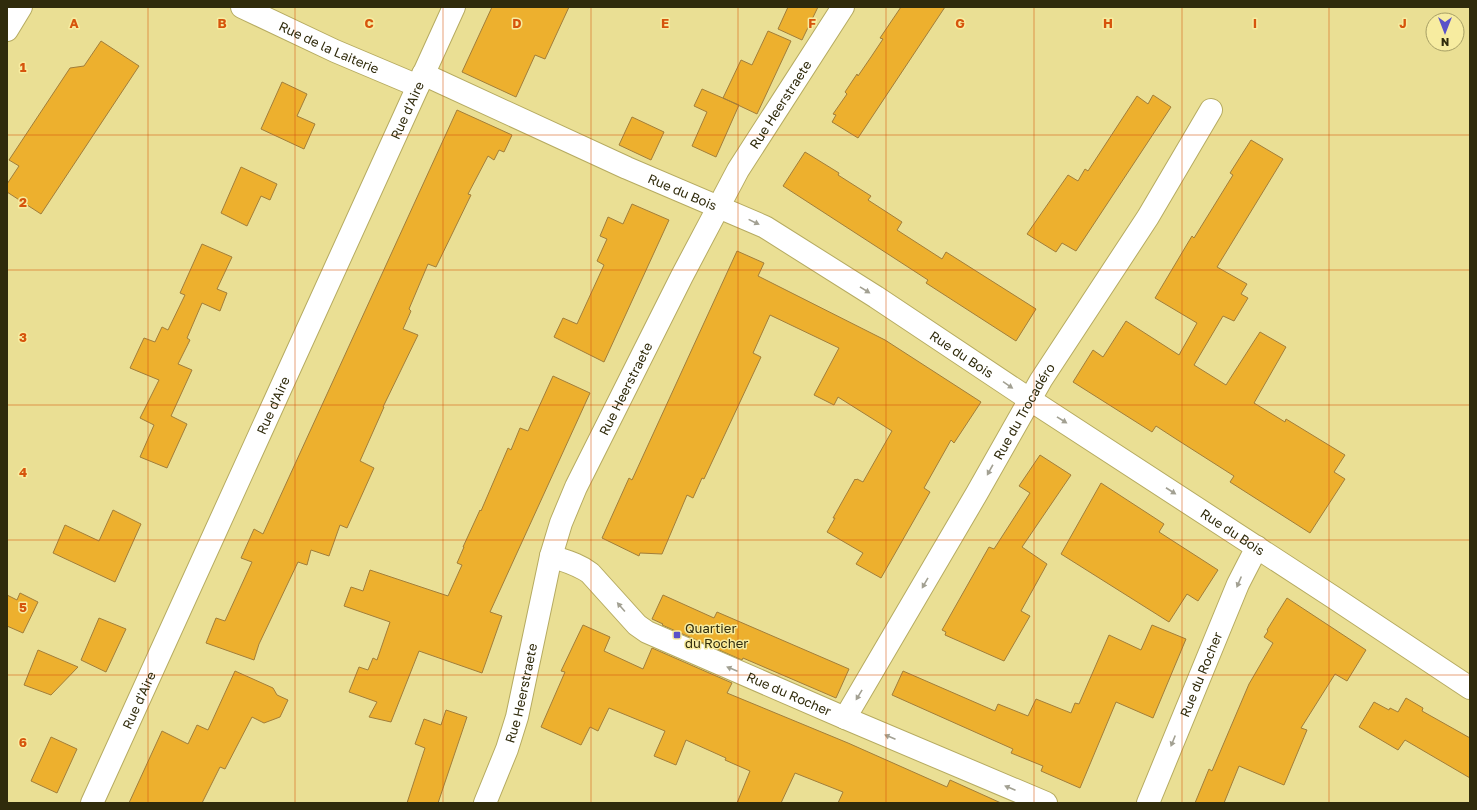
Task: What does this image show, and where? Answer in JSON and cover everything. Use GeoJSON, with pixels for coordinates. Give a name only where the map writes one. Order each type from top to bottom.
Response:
{"type":"FeatureCollection","features":[{"type":"Feature","properties":{"kind":"street"},"geometry":{"type":"LineString","coordinates":[[7,30],[21,7]]}},
{"type":"Feature","properties":{"kind":"street","name":"Rue de la Laiterie"},"geometry":{"type":"LineString","coordinates":[[242,7],[335,51],[420,80]]}},
{"type":"Feature","properties":{"kind":"street","name":"Rue d'Aire"},"geometry":{"type":"LineString","coordinates":[[92,803],[454,7]]}},
{"type":"Feature","properties":{"kind":"street","name":"Rue Heerstraete"},"geometry":{"type":"LineString","coordinates":[[485,803],[507,749],[517,717],[551,556],[582,472],[748,154],[843,7]]}},
{"type":"Feature","properties":{"kind":"street","name":"Rue du Bois"},"geometry":{"type":"LineString","coordinates":[[420,80],[754,222],[783,238],[876,297],[1470,688]]}},
{"type":"Feature","properties":{"kind":"street","name":"Rue du Trocadéro"},"geometry":{"type":"LineString","coordinates":[[845,718],[977,493],[1029,399],[1148,217],[1211,110]]}},
{"type":"Feature","properties":{"kind":"street","name":"Rue du Rocher"},"geometry":{"type":"LineString","coordinates":[[1148,803],[1236,590],[1257,547]]}},
{"type":"Feature","properties":{"kind":"street","name":"Rue du Rocher"},"geometry":{"type":"LineString","coordinates":[[551,556],[575,564],[586,570],[597,580],[636,625],[647,632],[1046,803]]}},
{"type":"Feature","properties":{"kind":"building"},"geometry":{"type":"Polygon","coordinates":[[[492,7],[569,7],[545,59],[535,55],[516,97],[462,72],[492,7]]]}},
{"type":"Feature","properties":{"kind":"building"},"geometry":{"type":"Polygon","coordinates":[[[788,7],[818,7],[802,40],[778,29],[788,7]]]}},
{"type":"Feature","properties":{"kind":"building"},"geometry":{"type":"Polygon","coordinates":[[[901,7],[945,7],[858,138],[832,122],[836,115],[833,114],[847,94],[845,92],[857,74],[858,76],[883,39],[880,38],[901,7]]]}},
{"type":"Feature","properties":{"kind":"building"},"geometry":{"type":"Polygon","coordinates":[[[768,31],[791,41],[757,114],[723,98],[741,60],[752,65],[768,31]]]}},
{"type":"Feature","properties":{"kind":"building"},"geometry":{"type":"Polygon","coordinates":[[[101,41],[139,66],[41,214],[7,192],[7,184],[19,166],[9,160],[70,68],[84,66],[101,41]]]}},
{"type":"Feature","properties":{"kind":"building"},"geometry":{"type":"Polygon","coordinates":[[[282,82],[307,94],[297,116],[315,124],[304,149],[261,129],[282,82]]]}},
{"type":"Feature","properties":{"kind":"building"},"geometry":{"type":"Polygon","coordinates":[[[702,89],[739,105],[716,157],[692,146],[707,112],[694,106],[702,89]]]}},
{"type":"Feature","properties":{"kind":"building"},"geometry":{"type":"Polygon","coordinates":[[[1153,95],[1171,107],[1076,251],[1062,243],[1056,252],[1027,234],[1068,175],[1078,181],[1085,169],[1088,171],[1137,96],[1148,104],[1153,95]]]}},
{"type":"Feature","properties":{"kind":"building"},"geometry":{"type":"Polygon","coordinates":[[[457,110],[512,135],[504,152],[499,150],[494,160],[488,156],[468,194],[471,195],[436,267],[428,264],[409,309],[411,311],[403,329],[418,335],[383,407],[360,461],[374,468],[347,528],[340,525],[329,556],[311,550],[307,565],[298,562],[259,644],[254,660],[206,643],[216,618],[225,621],[252,562],[241,558],[254,529],[263,534],[457,110]]]}},
{"type":"Feature","properties":{"kind":"building"},"geometry":{"type":"Polygon","coordinates":[[[632,117],[664,132],[651,160],[619,145],[632,117]]]}},
{"type":"Feature","properties":{"kind":"building"},"geometry":{"type":"Polygon","coordinates":[[[1251,140],[1283,159],[1217,267],[1247,284],[1241,294],[1248,298],[1234,321],[1223,316],[1194,365],[1226,385],[1260,332],[1286,347],[1254,403],[1285,422],[1286,419],[1345,455],[1334,472],[1345,479],[1310,533],[1230,482],[1234,476],[1156,426],[1152,432],[1073,382],[1093,350],[1103,357],[1126,321],[1179,355],[1197,323],[1155,298],[1192,236],[1194,238],[1233,175],[1230,173],[1251,140]]]}},
{"type":"Feature","properties":{"kind":"building"},"geometry":{"type":"Polygon","coordinates":[[[805,152],[839,173],[838,175],[871,196],[868,200],[902,222],[897,230],[942,259],[946,252],[1036,309],[1016,341],[926,283],[928,280],[783,186],[805,152]]]}},
{"type":"Feature","properties":{"kind":"building"},"geometry":{"type":"Polygon","coordinates":[[[241,167],[277,184],[270,200],[261,196],[247,226],[221,213],[241,167]]]}},
{"type":"Feature","properties":{"kind":"building"},"geometry":{"type":"Polygon","coordinates":[[[632,204],[669,220],[604,362],[554,337],[563,318],[577,324],[604,265],[597,261],[607,239],[600,236],[608,217],[623,224],[632,204]]]}},
{"type":"Feature","properties":{"kind":"building"},"geometry":{"type":"Polygon","coordinates":[[[202,244],[232,257],[217,289],[227,293],[220,311],[202,303],[187,338],[190,340],[178,364],[192,370],[171,416],[187,424],[167,468],[140,457],[154,425],[140,418],[159,380],[130,368],[144,338],[155,342],[162,327],[168,330],[185,295],[180,293],[202,244]]]}},
{"type":"Feature","properties":{"kind":"building"},"geometry":{"type":"Polygon","coordinates":[[[737,251],[764,263],[758,276],[885,340],[981,402],[954,443],[951,440],[924,488],[930,492],[881,578],[856,564],[863,553],[827,532],[835,518],[833,518],[855,479],[863,482],[892,431],[838,397],[834,405],[814,395],[839,348],[770,315],[753,353],[761,357],[704,479],[702,478],[693,498],[687,495],[662,554],[640,553],[639,556],[602,538],[629,478],[632,480],[737,251]]]}},
{"type":"Feature","properties":{"kind":"building"},"geometry":{"type":"Polygon","coordinates":[[[553,376],[590,393],[490,612],[502,616],[482,673],[419,651],[391,722],[369,717],[377,702],[349,692],[359,667],[368,670],[373,658],[377,660],[390,622],[344,606],[351,587],[363,591],[370,570],[448,596],[462,565],[457,563],[463,547],[480,510],[481,511],[508,448],[511,450],[520,428],[528,431],[553,376]]]}},
{"type":"Feature","properties":{"kind":"building"},"geometry":{"type":"Polygon","coordinates":[[[1040,455],[1071,475],[1022,547],[1047,564],[1021,611],[1030,616],[1004,661],[945,635],[946,632],[942,630],[989,547],[994,549],[1030,493],[1019,486],[1040,455]]]}},
{"type":"Feature","properties":{"kind":"building"},"geometry":{"type":"Polygon","coordinates":[[[1101,483],[1164,524],[1159,532],[1218,570],[1198,601],[1187,594],[1169,622],[1061,554],[1101,483]]]}},
{"type":"Feature","properties":{"kind":"building"},"geometry":{"type":"Polygon","coordinates":[[[113,510],[141,524],[115,582],[53,553],[65,525],[99,541],[113,510]]]}},
{"type":"Feature","properties":{"kind":"building"},"geometry":{"type":"Polygon","coordinates":[[[20,593],[38,602],[23,633],[7,626],[7,595],[17,600],[20,593]]]}},
{"type":"Feature","properties":{"kind":"building"},"geometry":{"type":"Polygon","coordinates":[[[663,595],[714,618],[717,612],[849,669],[836,698],[743,658],[742,660],[662,625],[663,624],[652,619],[663,595]]]}},
{"type":"Feature","properties":{"kind":"building"},"geometry":{"type":"Polygon","coordinates":[[[1287,598],[1366,650],[1347,681],[1335,674],[1301,728],[1307,730],[1284,785],[1239,766],[1224,803],[1195,803],[1209,769],[1212,771],[1249,684],[1273,643],[1264,637],[1287,598]]]}},
{"type":"Feature","properties":{"kind":"building"},"geometry":{"type":"Polygon","coordinates":[[[99,618],[126,629],[106,672],[81,660],[99,618]]]}},
{"type":"Feature","properties":{"kind":"building"},"geometry":{"type":"Polygon","coordinates":[[[583,625],[610,637],[604,651],[643,669],[652,648],[732,683],[727,693],[848,743],[947,787],[950,780],[1001,803],[838,803],[843,792],[795,773],[781,803],[737,803],[750,771],[725,760],[726,758],[686,740],[676,765],[654,756],[665,731],[609,708],[598,731],[590,727],[581,745],[541,727],[565,672],[561,671],[583,625]]]}},
{"type":"Feature","properties":{"kind":"building"},"geometry":{"type":"Polygon","coordinates":[[[1152,625],[1186,639],[1153,718],[1116,702],[1080,788],[1041,771],[1043,766],[1011,753],[1013,749],[892,695],[903,671],[995,711],[998,704],[1028,716],[1036,699],[1071,713],[1075,703],[1079,704],[1109,635],[1141,650],[1152,625]]]}},
{"type":"Feature","properties":{"kind":"building"},"geometry":{"type":"Polygon","coordinates":[[[38,650],[78,667],[51,695],[24,685],[38,650]]]}},
{"type":"Feature","properties":{"kind":"building"},"geometry":{"type":"Polygon","coordinates":[[[235,671],[273,688],[277,695],[288,700],[280,717],[264,723],[252,717],[225,769],[220,767],[202,803],[129,803],[162,731],[188,744],[197,725],[208,730],[235,671]]]}},
{"type":"Feature","properties":{"kind":"building"},"geometry":{"type":"Polygon","coordinates":[[[1406,698],[1423,708],[1422,711],[1470,738],[1470,778],[1405,740],[1398,750],[1359,727],[1374,702],[1389,710],[1390,708],[1398,712],[1406,698]]]}},
{"type":"Feature","properties":{"kind":"building"},"geometry":{"type":"Polygon","coordinates":[[[446,710],[467,717],[438,803],[407,803],[425,748],[415,744],[424,719],[441,725],[446,710]]]}},
{"type":"Feature","properties":{"kind":"building"},"geometry":{"type":"Polygon","coordinates":[[[51,737],[77,749],[57,793],[31,781],[51,737]]]}},
{"type":"Feature","properties":{"kind":"place","name":"Quartier du Rocher"},"geometry":{"type":"Point","coordinates":[677,635]}}]}
